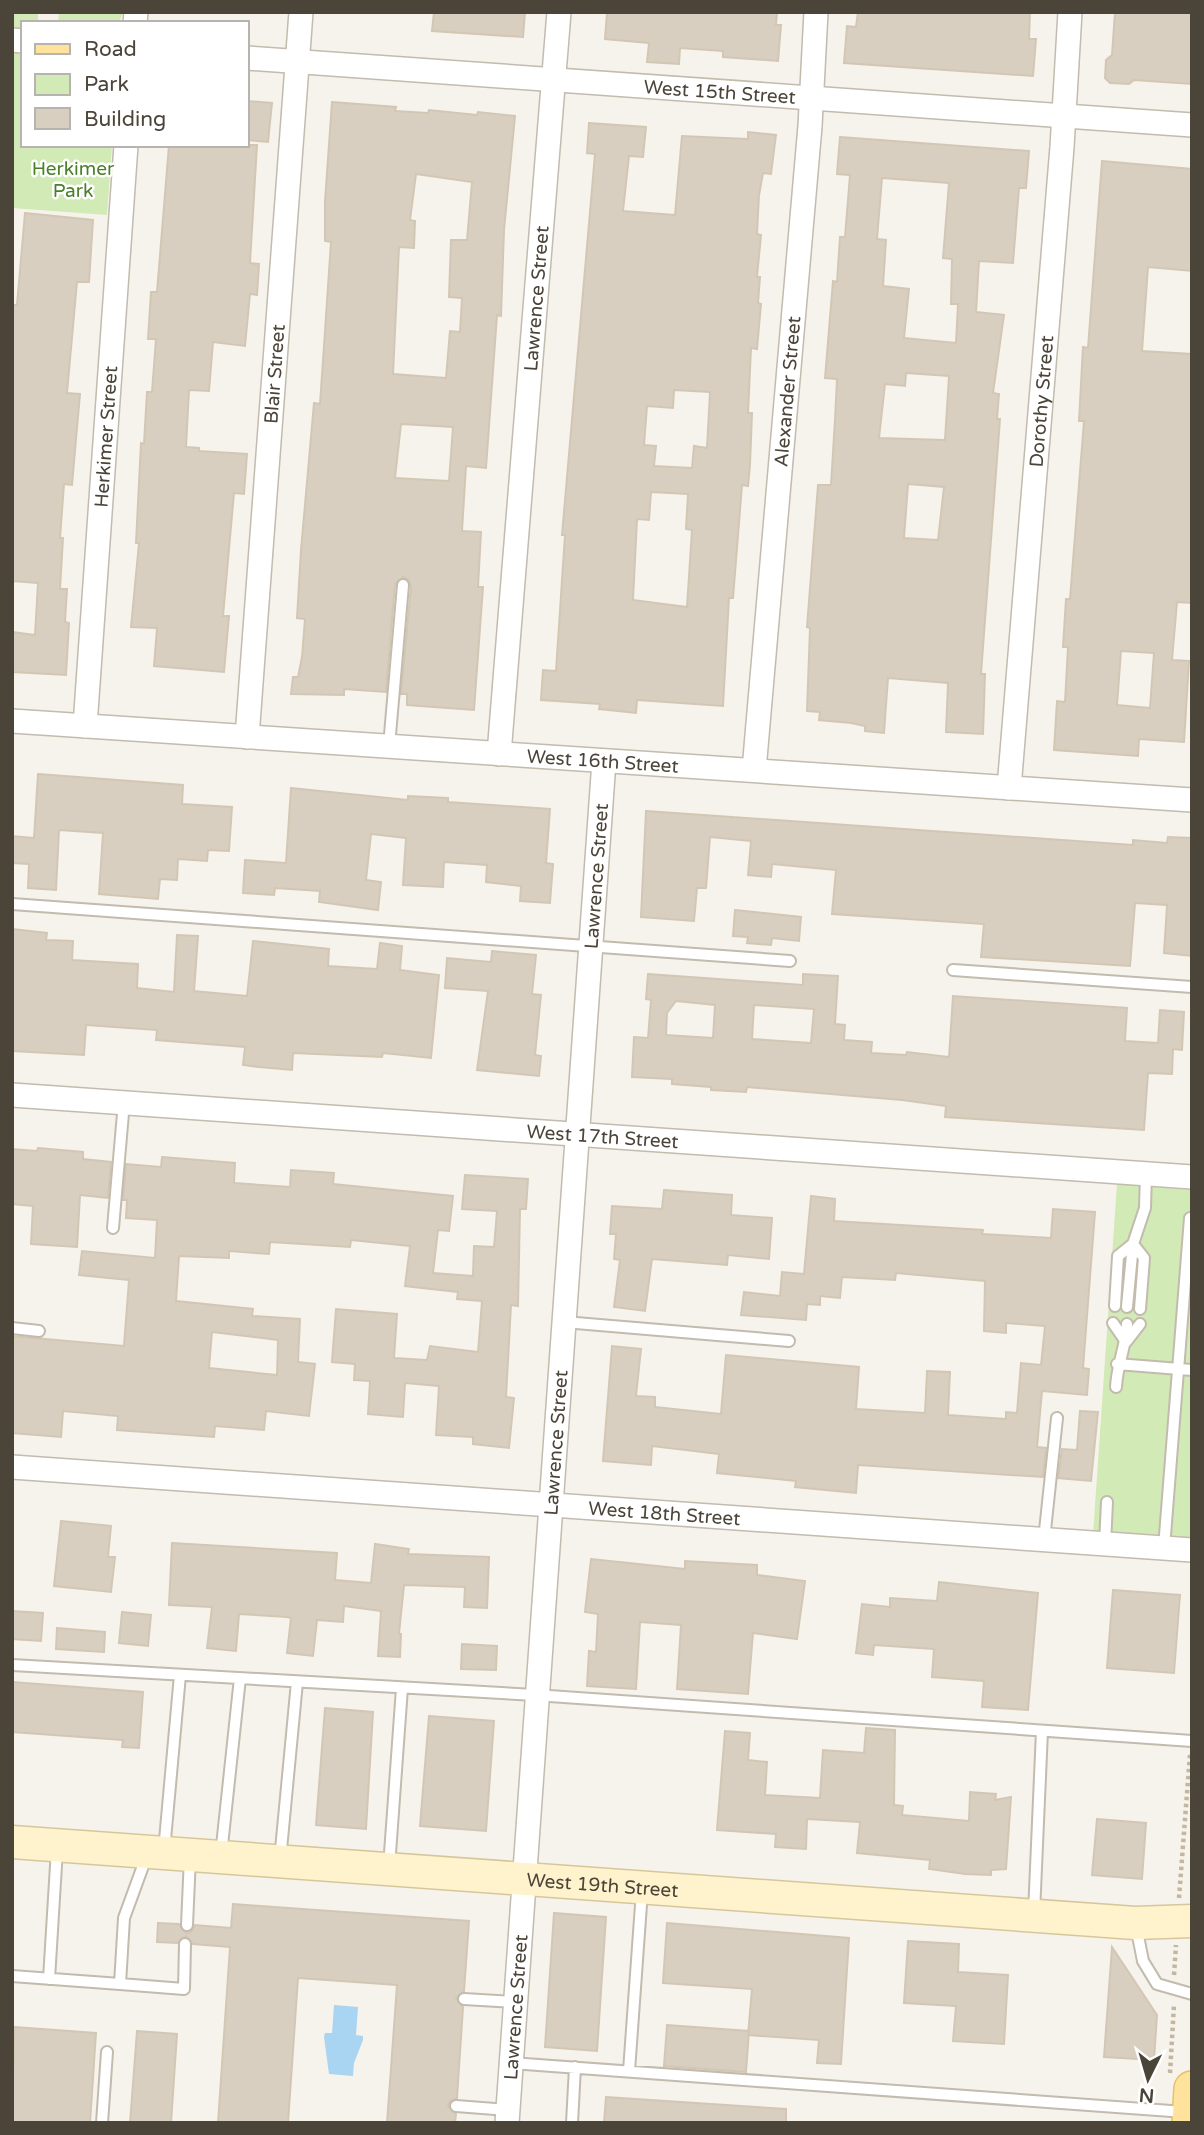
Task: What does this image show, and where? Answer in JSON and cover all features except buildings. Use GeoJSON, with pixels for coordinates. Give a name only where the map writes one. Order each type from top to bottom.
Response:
{"type":"FeatureCollection","features":[{"type":"Feature","properties":{"kind":"street","name":"Blair Street"},"geometry":{"type":"LineString","coordinates":[[247,737],[301,12]]}},
{"type":"Feature","properties":{"kind":"street","name":"Lawrence Street"},"geometry":{"type":"LineString","coordinates":[[499,754],[559,12]]}},
{"type":"Feature","properties":{"kind":"street","name":"Alexander Street"},"geometry":{"type":"LineString","coordinates":[[754,771],[816,12]]}},
{"type":"Feature","properties":{"kind":"street","name":"Dorothy Street"},"geometry":{"type":"LineString","coordinates":[[1009,788],[1064,117],[1070,12]]}},
{"type":"Feature","properties":{"kind":"street","name":"West 15th Street"},"geometry":{"type":"LineString","coordinates":[[248,58],[1192,125]]}},
{"type":"Feature","properties":{"kind":"street","name":"Herkimer Street"},"geometry":{"type":"LineString","coordinates":[[85,726],[126,147]]}},
{"type":"Feature","properties":{"kind":"street","name":"West 16th Street"},"geometry":{"type":"LineString","coordinates":[[12,721],[1192,800]]}},
{"type":"Feature","properties":{"kind":"street","name":"Lawrence Street"},"geometry":{"type":"LineString","coordinates":[[507,2116],[604,761]]}},
{"type":"Feature","properties":{"kind":"street","name":"West 17th Street"},"geometry":{"type":"LineString","coordinates":[[12,1095],[1192,1177]]}},
{"type":"Feature","properties":{"kind":"street","name":"West 18th Street"},"geometry":{"type":"LineString","coordinates":[[12,1468],[1192,1550]]}},
{"type":"Feature","properties":{"kind":"street","name":"West 19th Street"},"geometry":{"type":"LineString","coordinates":[[12,1842],[1135,1923],[1186,1908]]}},
{"type":"Feature","properties":{"kind":"lane"},"geometry":{"type":"LineString","coordinates":[[389,746],[403,585]]}},
{"type":"Feature","properties":{"kind":"lane"},"geometry":{"type":"LineString","coordinates":[[12,904],[790,961]]}},
{"type":"Feature","properties":{"kind":"lane"},"geometry":{"type":"LineString","coordinates":[[953,970],[1192,987]]}},
{"type":"Feature","properties":{"kind":"lane"},"geometry":{"type":"LineString","coordinates":[[113,1228],[124,1102]]}},
{"type":"Feature","properties":{"kind":"lane"},"geometry":{"type":"LineString","coordinates":[[1127,1307],[1133,1244],[1145,1208],[1146,1173]]}},
{"type":"Feature","properties":{"kind":"lane"},"geometry":{"type":"LineString","coordinates":[[1164,1548],[1190,1218]]}},
{"type":"Feature","properties":{"kind":"lane"},"geometry":{"type":"LineString","coordinates":[[1115,1306],[1118,1256],[1133,1244]]}},
{"type":"Feature","properties":{"kind":"lane"},"geometry":{"type":"LineString","coordinates":[[1133,1244],[1143,1258],[1140,1309]]}},
{"type":"Feature","properties":{"kind":"lane"},"geometry":{"type":"LineString","coordinates":[[564,1322],[789,1341]]}},
{"type":"Feature","properties":{"kind":"lane"},"geometry":{"type":"LineString","coordinates":[[1113,1323],[1126,1342]]}},
{"type":"Feature","properties":{"kind":"lane"},"geometry":{"type":"LineString","coordinates":[[1126,1324],[1126,1342]]}},
{"type":"Feature","properties":{"kind":"lane"},"geometry":{"type":"LineString","coordinates":[[1116,1387],[1117,1364],[1126,1342],[1140,1324]]}},
{"type":"Feature","properties":{"kind":"lane"},"geometry":{"type":"LineString","coordinates":[[12,1328],[39,1331]]}},
{"type":"Feature","properties":{"kind":"lane"},"geometry":{"type":"LineString","coordinates":[[1117,1364],[1192,1370]]}},
{"type":"Feature","properties":{"kind":"lane"},"geometry":{"type":"LineString","coordinates":[[1044,1540],[1058,1418]]}},
{"type":"Feature","properties":{"kind":"lane"},"geometry":{"type":"LineString","coordinates":[[1105,1544],[1107,1502]]}},
{"type":"Feature","properties":{"kind":"lane"},"geometry":{"type":"LineString","coordinates":[[12,1665],[536,1695],[1191,1741]]}},
{"type":"Feature","properties":{"kind":"lane"},"geometry":{"type":"LineString","coordinates":[[180,1675],[167,1854],[187,1925]]}},
{"type":"Feature","properties":{"kind":"lane"},"geometry":{"type":"LineString","coordinates":[[221,1858],[240,1678]]}},
{"type":"Feature","properties":{"kind":"lane"},"geometry":{"type":"LineString","coordinates":[[280,1862],[297,1682]]}},
{"type":"Feature","properties":{"kind":"lane"},"geometry":{"type":"LineString","coordinates":[[388,1870],[402,1688]]}},
{"type":"Feature","properties":{"kind":"lane"},"geometry":{"type":"LineString","coordinates":[[1034,1916],[1042,1731]]}},
{"type":"Feature","properties":{"kind":"lane"},"geometry":{"type":"LineString","coordinates":[[49,1979],[57,1845]]}},
{"type":"Feature","properties":{"kind":"lane"},"geometry":{"type":"LineString","coordinates":[[121,1984],[124,1918],[167,1854]]}},
{"type":"Feature","properties":{"kind":"lane"},"geometry":{"type":"LineString","coordinates":[[629,2071],[642,1888]]}},
{"type":"Feature","properties":{"kind":"lane"},"geometry":{"type":"LineString","coordinates":[[1135,1923],[1143,1961],[1157,1984],[1192,1994]]}},
{"type":"Feature","properties":{"kind":"lane"},"geometry":{"type":"LineString","coordinates":[[12,1976],[184,1989],[184,1944]]}},
{"type":"Feature","properties":{"kind":"lane"},"geometry":{"type":"LineString","coordinates":[[464,1999],[515,2003]]}},
{"type":"Feature","properties":{"kind":"lane"},"geometry":{"type":"LineString","coordinates":[[102,2123],[107,2052]]}},
{"type":"Feature","properties":{"kind":"lane"},"geometry":{"type":"LineString","coordinates":[[511,2063],[1186,2110]]}},
{"type":"Feature","properties":{"kind":"lane"},"geometry":{"type":"LineString","coordinates":[[572,2123],[575,2067]]}},
{"type":"Feature","properties":{"kind":"lane"},"geometry":{"type":"LineString","coordinates":[[456,2106],[507,2116]]}},
{"type":"Feature","properties":{"kind":"path"},"geometry":{"type":"LineString","coordinates":[[1186,1908],[1191,1741]]}},
{"type":"Feature","properties":{"kind":"path"},"geometry":{"type":"LineString","coordinates":[[1175,1949],[1174,1989],[1186,2110]]}},
{"type":"Feature","properties":{"kind":"green space"},"geometry":{"type":"Polygon","coordinates":[[[12,12],[38,12],[38,21],[21,21],[21,31],[12,30],[12,12]]]}},
{"type":"Feature","properties":{"kind":"green space"},"geometry":{"type":"Polygon","coordinates":[[[59,12],[123,12],[120,21],[58,21],[59,12]]]}},
{"type":"Feature","properties":{"kind":"green space","name":"Herkimer Park"},"geometry":{"type":"Polygon","coordinates":[[[12,51],[21,52],[21,147],[112,147],[107,215],[12,208],[12,51]]]}},
{"type":"Feature","properties":{"kind":"green space"},"geometry":{"type":"Polygon","coordinates":[[[1117,1184],[1192,1190],[1192,1542],[1093,1535],[1117,1184]]]}},
{"type":"Feature","properties":{"kind":"water"},"geometry":{"type":"Polygon","coordinates":[[[334,2005],[358,2007],[356,2035],[363,2036],[363,2040],[354,2063],[353,2076],[329,2074],[324,2037],[325,2033],[332,2033],[334,2005]]]}}]}
